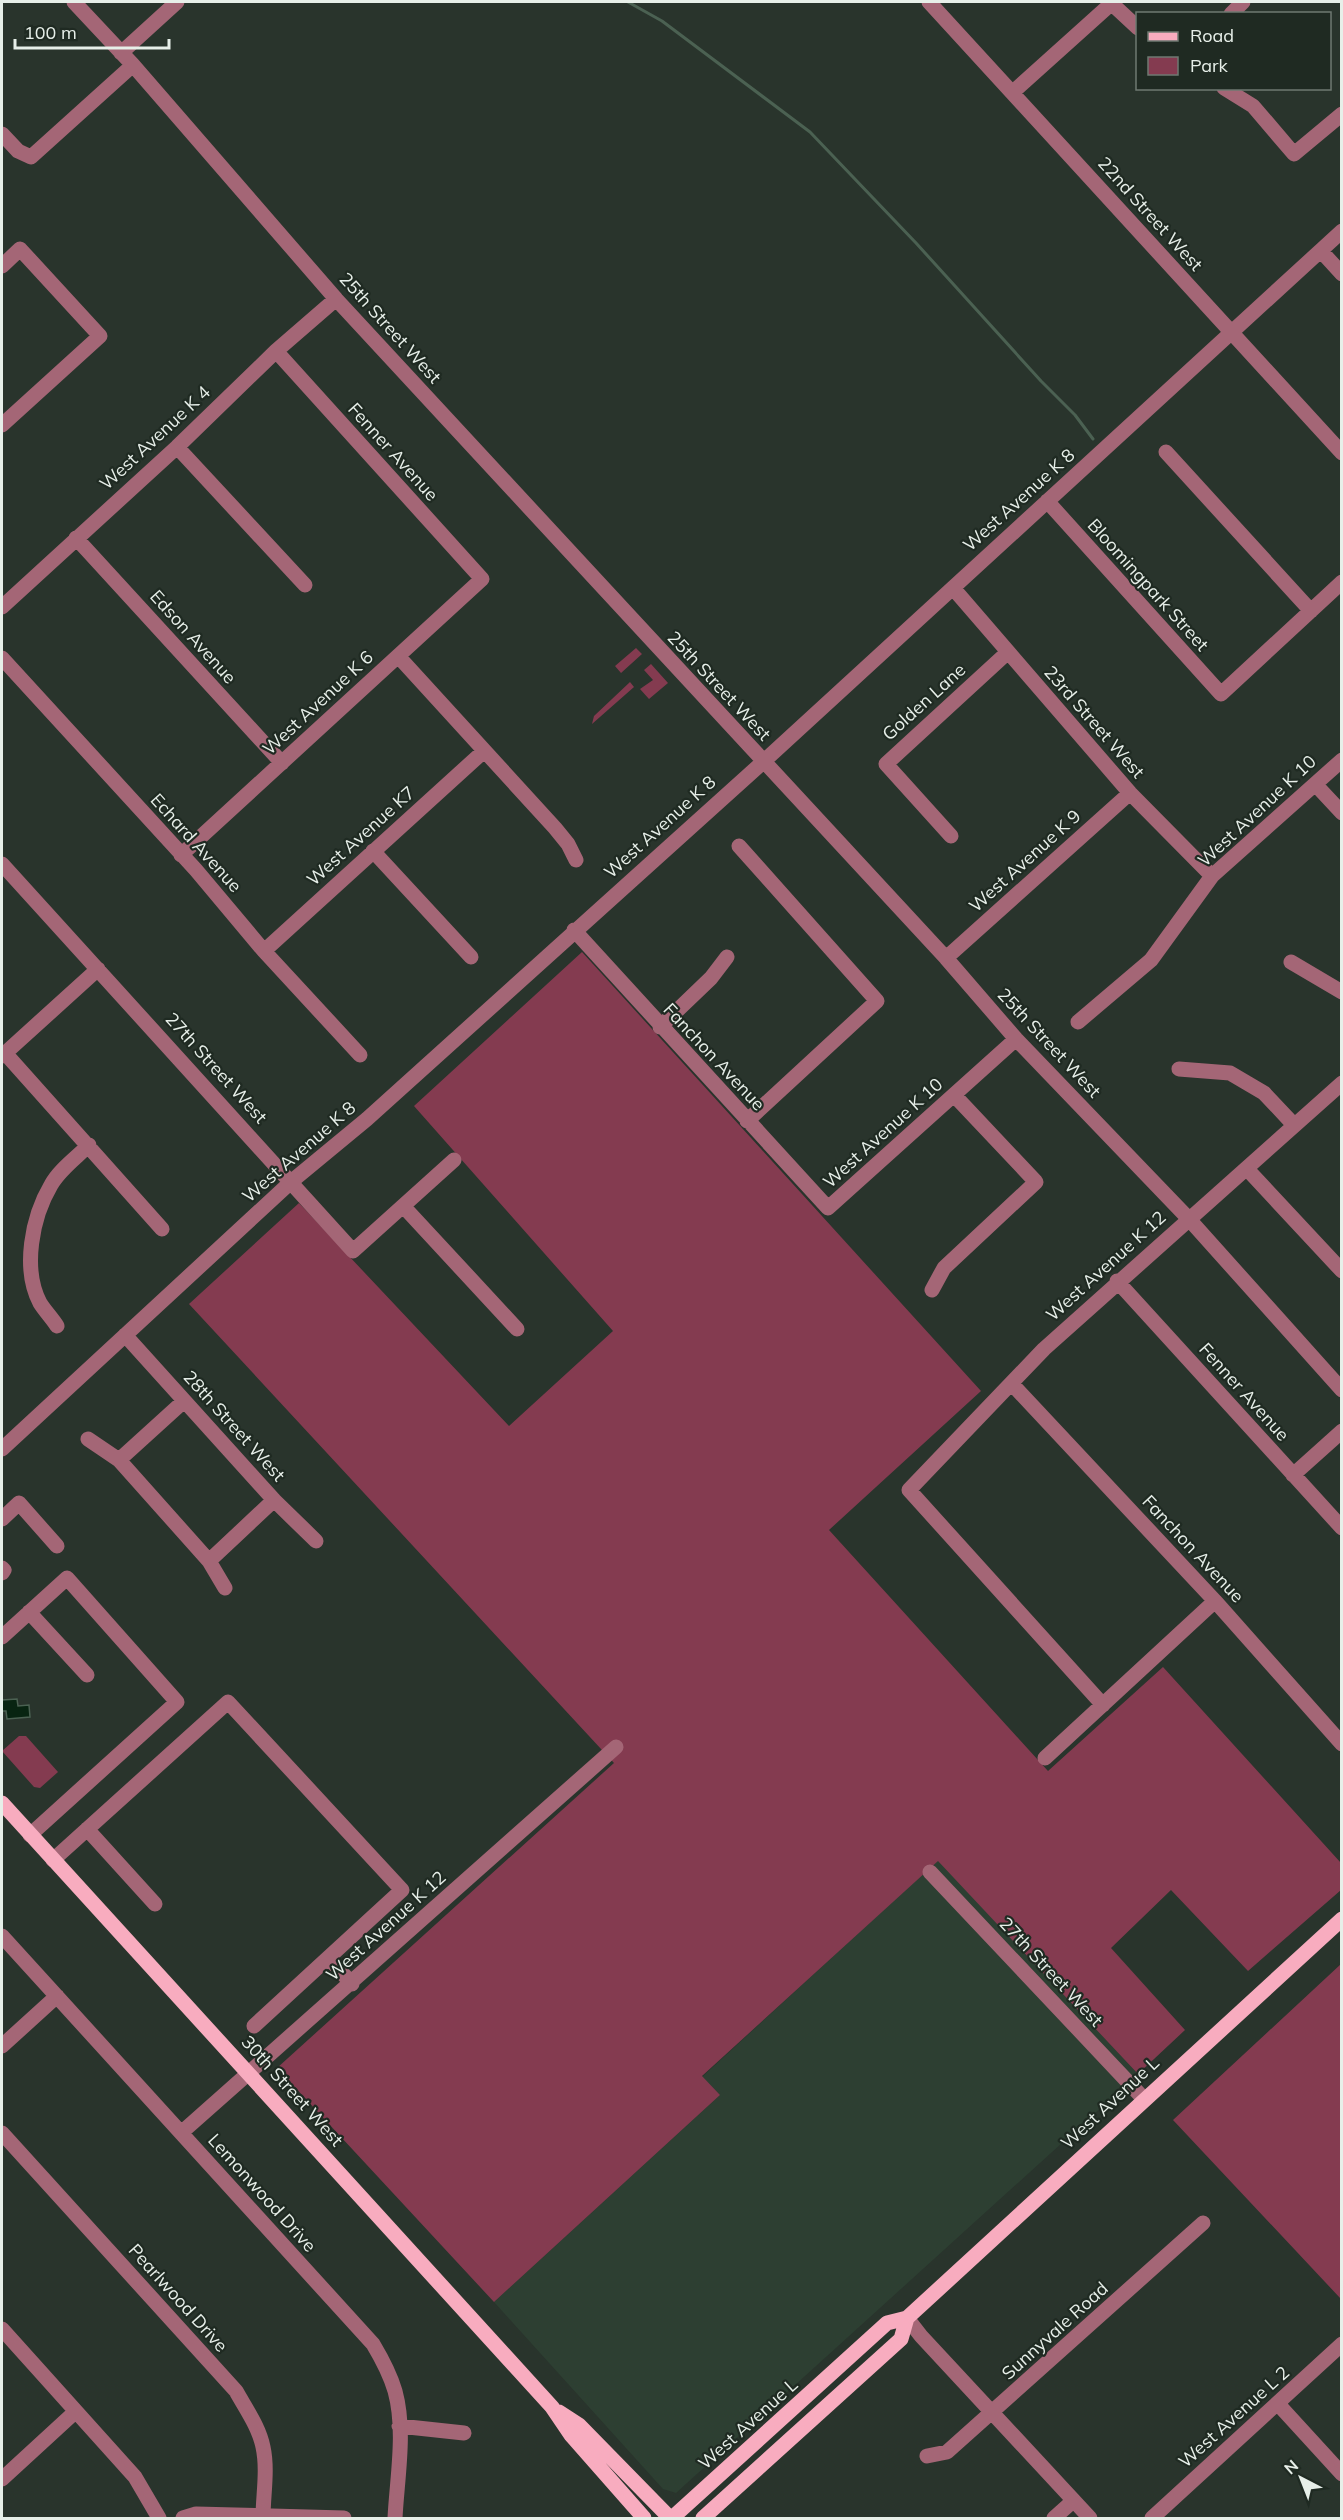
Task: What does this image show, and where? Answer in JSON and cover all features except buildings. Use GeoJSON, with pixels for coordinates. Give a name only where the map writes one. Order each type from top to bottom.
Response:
{"type":"FeatureCollection","features":[{"type":"Feature","properties":{"kind":"main road","name":"30th Street West"},"geometry":{"type":"LineString","coordinates":[[2,1803],[552,2407],[571,2435],[644,2518]]}},
{"type":"Feature","properties":{"kind":"main road","name":"West Avenue L"},"geometry":{"type":"LineString","coordinates":[[671,2518],[887,2323],[907,2318],[1341,1919]]}},
{"type":"Feature","properties":{"kind":"main road","name":"West Avenue L"},"geometry":{"type":"LineString","coordinates":[[703,2518],[901,2339],[907,2318]]}},
{"type":"Feature","properties":{"kind":"main road","name":"30th Street West"},"geometry":{"type":"LineString","coordinates":[[552,2407],[579,2425],[671,2518]]}},
{"type":"Feature","properties":{"kind":"street","name":"25th Street West"},"geometry":{"type":"LineString","coordinates":[[74,2],[133,65],[336,299],[946,958],[1016,1039],[1188,1218],[1341,1390]]}},
{"type":"Feature","properties":{"kind":"street"},"geometry":{"type":"LineString","coordinates":[[122,53],[177,2]]}},
{"type":"Feature","properties":{"kind":"street","name":"22nd Street West"},"geometry":{"type":"LineString","coordinates":[[929,2],[1341,453]]}},
{"type":"Feature","properties":{"kind":"street"},"geometry":{"type":"LineString","coordinates":[[1013,92],[1111,2],[1136,27]]}},
{"type":"Feature","properties":{"kind":"street"},"geometry":{"type":"LineString","coordinates":[[2,135],[18,152],[31,157],[133,65]]}},
{"type":"Feature","properties":{"kind":"street"},"geometry":{"type":"LineString","coordinates":[[1227,90],[1253,106],[1294,154],[1341,114]]}},
{"type":"Feature","properties":{"kind":"street","name":"West Avenue K 8"},"geometry":{"type":"LineString","coordinates":[[2,1449],[292,1180],[367,1119],[763,762],[1233,333],[1341,231]]}},
{"type":"Feature","properties":{"kind":"street"},"geometry":{"type":"LineString","coordinates":[[2,266],[20,249],[100,336],[2,425]]}},
{"type":"Feature","properties":{"kind":"street"},"geometry":{"type":"LineString","coordinates":[[1321,251],[1341,273]]}},
{"type":"Feature","properties":{"kind":"street","name":"West Avenue K 4"},"geometry":{"type":"LineString","coordinates":[[2,607],[177,447],[276,351],[336,299]]}},
{"type":"Feature","properties":{"kind":"street","name":"Fenner Avenue"},"geometry":{"type":"LineString","coordinates":[[276,351],[482,579]]}},
{"type":"Feature","properties":{"kind":"street"},"geometry":{"type":"LineString","coordinates":[[177,447],[305,585]]}},
{"type":"Feature","properties":{"kind":"street"},"geometry":{"type":"LineString","coordinates":[[1166,452],[1311,611],[1341,582]]}},
{"type":"Feature","properties":{"kind":"street","name":"Bloomingpark Street"},"geometry":{"type":"LineString","coordinates":[[1047,501],[1221,694],[1311,611]]}},
{"type":"Feature","properties":{"kind":"street","name":"Edson Avenue"},"geometry":{"type":"LineString","coordinates":[[76,538],[282,763]]}},
{"type":"Feature","properties":{"kind":"street","name":"West Avenue K 6"},"geometry":{"type":"LineString","coordinates":[[181,855],[482,579]]}},
{"type":"Feature","properties":{"kind":"street","name":"23rd Street West"},"geometry":{"type":"LineString","coordinates":[[953,588],[1131,793],[1212,876]]}},
{"type":"Feature","properties":{"kind":"street","name":"Golden Lane"},"geometry":{"type":"LineString","coordinates":[[951,836],[886,764],[1008,652]]}},
{"type":"Feature","properties":{"kind":"street"},"geometry":{"type":"LineString","coordinates":[[398,656],[555,828],[568,844],[576,860]]}},
{"type":"Feature","properties":{"kind":"street","name":"Echard Avenue"},"geometry":{"type":"LineString","coordinates":[[2,658],[360,1055]]}},
{"type":"Feature","properties":{"kind":"street","name":"West Avenue K7"},"geometry":{"type":"LineString","coordinates":[[264,951],[484,751]]}},
{"type":"Feature","properties":{"kind":"street","name":"West Avenue K 10"},"geometry":{"type":"LineString","coordinates":[[1078,1022],[1151,960],[1212,876],[1341,760]]}},
{"type":"Feature","properties":{"kind":"street"},"geometry":{"type":"LineString","coordinates":[[1315,784],[1341,813]]}},
{"type":"Feature","properties":{"kind":"street","name":"West Avenue K 9"},"geometry":{"type":"LineString","coordinates":[[946,958],[1131,793]]}},
{"type":"Feature","properties":{"kind":"street"},"geometry":{"type":"LineString","coordinates":[[739,846],[877,1001],[747,1121]]}},
{"type":"Feature","properties":{"kind":"street"},"geometry":{"type":"LineString","coordinates":[[374,851],[471,957]]}},
{"type":"Feature","properties":{"kind":"street","name":"27th Street West"},"geometry":{"type":"LineString","coordinates":[[2,864],[292,1180],[353,1251],[404,1207]]}},
{"type":"Feature","properties":{"kind":"street","name":"Fanchon Avenue"},"geometry":{"type":"LineString","coordinates":[[574,930],[660,1027],[828,1208]]}},
{"type":"Feature","properties":{"kind":"street"},"geometry":{"type":"LineString","coordinates":[[660,1027],[711,978],[728,957]]}},
{"type":"Feature","properties":{"kind":"street"},"geometry":{"type":"LineString","coordinates":[[1291,962],[1341,992]]}},
{"type":"Feature","properties":{"kind":"street"},"geometry":{"type":"LineString","coordinates":[[98,969],[3,1054],[89,1144],[162,1229]]}},
{"type":"Feature","properties":{"kind":"street","name":"West Avenue K 10"},"geometry":{"type":"LineString","coordinates":[[828,1208],[1016,1039]]}},
{"type":"Feature","properties":{"kind":"street"},"geometry":{"type":"LineString","coordinates":[[1179,1069],[1230,1072],[1264,1093],[1294,1125]]}},
{"type":"Feature","properties":{"kind":"street","name":"West Avenue K 12"},"geometry":{"type":"LineString","coordinates":[[1103,1705],[909,1490],[1044,1349],[1117,1281],[1247,1169],[1341,1083]]}},
{"type":"Feature","properties":{"kind":"street"},"geometry":{"type":"LineString","coordinates":[[932,1290],[944,1268],[1036,1182],[954,1095]]}},
{"type":"Feature","properties":{"kind":"street"},"geometry":{"type":"LineString","coordinates":[[57,1326],[40,1302],[33,1277],[31,1247],[38,1214],[51,1184],[89,1144]]}},
{"type":"Feature","properties":{"kind":"street"},"geometry":{"type":"LineString","coordinates":[[454,1160],[404,1207],[517,1329]]}},
{"type":"Feature","properties":{"kind":"street"},"geometry":{"type":"LineString","coordinates":[[1247,1169],[1341,1271]]}},
{"type":"Feature","properties":{"kind":"street","name":"Fenner Avenue"},"geometry":{"type":"LineString","coordinates":[[1117,1281],[1341,1528]]}},
{"type":"Feature","properties":{"kind":"street","name":"28th Street West"},"geometry":{"type":"LineString","coordinates":[[125,1335],[274,1500],[316,1541]]}},
{"type":"Feature","properties":{"kind":"street","name":"Fanchon Avenue"},"geometry":{"type":"LineString","coordinates":[[1012,1384],[1215,1601],[1341,1744]]}},
{"type":"Feature","properties":{"kind":"street"},"geometry":{"type":"LineString","coordinates":[[119,1460],[184,1401]]}},
{"type":"Feature","properties":{"kind":"street"},"geometry":{"type":"LineString","coordinates":[[1293,1474],[1341,1431]]}},
{"type":"Feature","properties":{"kind":"street"},"geometry":{"type":"LineString","coordinates":[[88,1439],[119,1460],[208,1561],[225,1588]]}},
{"type":"Feature","properties":{"kind":"street"},"geometry":{"type":"LineString","coordinates":[[208,1561],[274,1500]]}},
{"type":"Feature","properties":{"kind":"street"},"geometry":{"type":"LineString","coordinates":[[2,1519],[19,1503],[57,1546]]}},
{"type":"Feature","properties":{"kind":"street"},"geometry":{"type":"LineString","coordinates":[[2,1568],[4,1570],[2,1573]]}},
{"type":"Feature","properties":{"kind":"street"},"geometry":{"type":"LineString","coordinates":[[2,1636],[67,1578],[177,1702],[30,1835]]}},
{"type":"Feature","properties":{"kind":"street"},"geometry":{"type":"LineString","coordinates":[[1046,1758],[1215,1601]]}},
{"type":"Feature","properties":{"kind":"street"},"geometry":{"type":"LineString","coordinates":[[29,1612],[87,1675]]}},
{"type":"Feature","properties":{"kind":"street"},"geometry":{"type":"LineString","coordinates":[[53,1860],[228,1702],[402,1890],[254,2026]]}},
{"type":"Feature","properties":{"kind":"street","name":"West Avenue K 12"},"geometry":{"type":"LineString","coordinates":[[181,2133],[352,1984],[616,1747]]}},
{"type":"Feature","properties":{"kind":"street"},"geometry":{"type":"LineString","coordinates":[[87,1828],[155,1904]]}},
{"type":"Feature","properties":{"kind":"street","name":"27th Street West"},"geometry":{"type":"LineString","coordinates":[[930,1872],[1144,2099]]}},
{"type":"Feature","properties":{"kind":"street","name":"Lemonwood Drive"},"geometry":{"type":"LineString","coordinates":[[2,1936],[373,2344],[387,2368],[396,2393],[399,2426],[395,2518]]}},
{"type":"Feature","properties":{"kind":"street"},"geometry":{"type":"LineString","coordinates":[[329,1958],[352,1984]]}},
{"type":"Feature","properties":{"kind":"street"},"geometry":{"type":"LineString","coordinates":[[2,2046],[57,1996]]}},
{"type":"Feature","properties":{"kind":"street","name":"Pearlwood Drive"},"geometry":{"type":"LineString","coordinates":[[2,2133],[236,2391],[253,2420],[263,2447],[265,2478],[263,2517]]}},
{"type":"Feature","properties":{"kind":"street","name":"Sunnyvale Road"},"geometry":{"type":"LineString","coordinates":[[927,2456],[947,2452],[1203,2223]]}},
{"type":"Feature","properties":{"kind":"street"},"geometry":{"type":"LineString","coordinates":[[907,2318],[921,2337],[1090,2518]]}},
{"type":"Feature","properties":{"kind":"street"},"geometry":{"type":"LineString","coordinates":[[2,2329],[135,2477],[159,2518]]}},
{"type":"Feature","properties":{"kind":"street","name":"West Avenue L 2"},"geometry":{"type":"LineString","coordinates":[[1152,2518],[1341,2344]]}},
{"type":"Feature","properties":{"kind":"street"},"geometry":{"type":"LineString","coordinates":[[1278,2404],[1341,2474]]}},
{"type":"Feature","properties":{"kind":"street"},"geometry":{"type":"LineString","coordinates":[[2,2479],[75,2412]]}},
{"type":"Feature","properties":{"kind":"street"},"geometry":{"type":"LineString","coordinates":[[399,2426],[464,2433]]}},
{"type":"Feature","properties":{"kind":"street"},"geometry":{"type":"LineString","coordinates":[[1054,2518],[1073,2501]]}},
{"type":"Feature","properties":{"kind":"street"},"geometry":{"type":"LineString","coordinates":[[183,2518],[196,2514],[344,2518]]}},
{"type":"Feature","properties":{"kind":"shaded area"},"geometry":{"type":"Polygon","coordinates":[[[17,1699],[18,1706],[29,1705],[30,1717],[7,1719],[6,1711],[2,1711],[2,1700],[17,1699]]]}},
{"type":"Feature","properties":{"kind":"shaded area"},"geometry":{"type":"Polygon","coordinates":[[[938,1860],[1138,2074],[676,2493],[663,2489],[494,2302],[720,2095],[702,2077],[938,1860]]]}},
{"type":"Feature","properties":{"kind":"green space"},"geometry":{"type":"Polygon","coordinates":[[[636,648],[642,654],[621,673],[615,666],[636,648]]]}},
{"type":"Feature","properties":{"kind":"green space"},"geometry":{"type":"Polygon","coordinates":[[[651,664],[668,683],[649,699],[640,689],[653,680],[644,670],[651,664]]]}},
{"type":"Feature","properties":{"kind":"green space"},"geometry":{"type":"Polygon","coordinates":[[[630,682],[634,687],[592,724],[594,716],[630,682]]]}},
{"type":"Feature","properties":{"kind":"green space"},"geometry":{"type":"Polygon","coordinates":[[[582,952],[981,1391],[829,1530],[1048,1771],[1163,1667],[1341,1863],[1341,1890],[1248,1971],[1171,1890],[1111,1948],[1185,2030],[1138,2074],[938,1861],[702,2076],[720,2095],[494,2302],[277,2068],[614,1763],[189,1304],[299,1203],[509,1426],[613,1331],[414,1106],[582,952]]]}},
{"type":"Feature","properties":{"kind":"green space"},"geometry":{"type":"Polygon","coordinates":[[[19,1736],[26,1736],[58,1772],[40,1788],[34,1787],[2,1751],[19,1736]]]}},
{"type":"Feature","properties":{"kind":"green space"},"geometry":{"type":"Polygon","coordinates":[[[1341,1964],[1341,2299],[1173,2120],[1341,1964]]]}},
{"type":"Feature","properties":{"kind":"waterway"},"geometry":{"type":"LineString","coordinates":[[628,2],[662,21],[810,132],[1075,415],[1093,439]]}}]}
